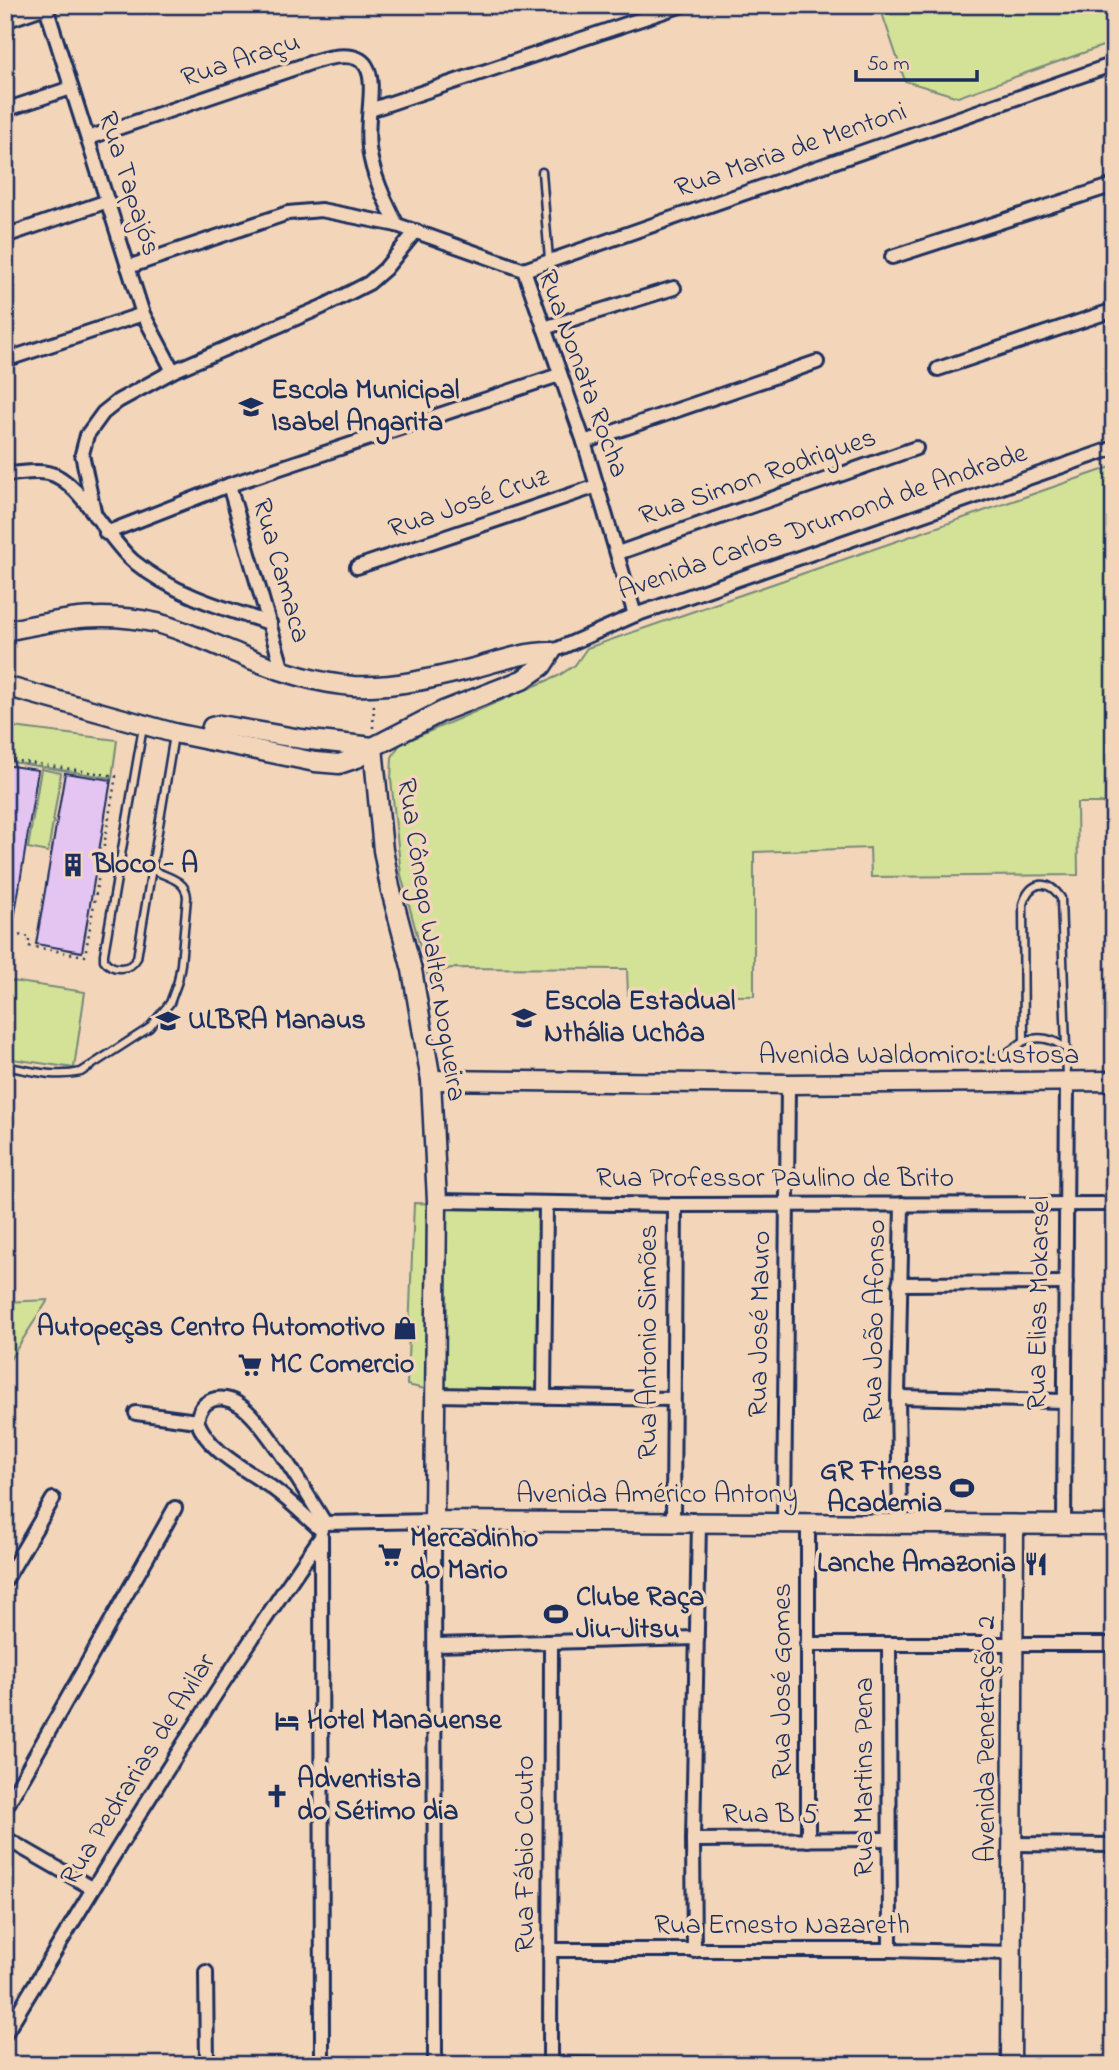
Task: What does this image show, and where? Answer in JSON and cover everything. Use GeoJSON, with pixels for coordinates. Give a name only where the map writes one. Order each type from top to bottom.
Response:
{"type":"FeatureCollection","features":[{"type":"Feature","properties":{"kind":"street"},"geometry":{"type":"LineString","coordinates":[[397,225],[385,201],[369,149],[370,110],[683,5]]}},
{"type":"Feature","properties":{"kind":"street"},"geometry":{"type":"LineString","coordinates":[[5,21],[49,6]]}},
{"type":"Feature","properties":{"kind":"street","name":"Rua Tapajós"},"geometry":{"type":"LineString","coordinates":[[49,6],[71,88],[143,314],[173,371]]}},
{"type":"Feature","properties":{"kind":"street","name":"Rua Araçu"},"geometry":{"type":"LineString","coordinates":[[88,138],[316,61],[346,55],[357,57],[368,72],[370,110]]}},
{"type":"Feature","properties":{"kind":"street","name":"Rua Maria de Mentoni"},"geometry":{"type":"LineString","coordinates":[[524,270],[1114,64]]}},
{"type":"Feature","properties":{"kind":"street"},"geometry":{"type":"LineString","coordinates":[[5,110],[71,88]]}},
{"type":"Feature","properties":{"kind":"street"},"geometry":{"type":"LineString","coordinates":[[892,257],[1114,185]]}},
{"type":"Feature","properties":{"kind":"street"},"geometry":{"type":"LineString","coordinates":[[5,236],[108,201]]}},
{"type":"Feature","properties":{"kind":"street","name":"Rua Nonata Rocha"},"geometry":{"type":"LineString","coordinates":[[128,267],[259,221],[297,212],[321,210],[397,225],[524,270],[584,442],[635,615]]}},
{"type":"Feature","properties":{"kind":"street"},"geometry":{"type":"LineString","coordinates":[[95,516],[82,461],[87,435],[103,412],[117,401],[173,371],[322,307],[369,283],[385,269],[416,231]]}},
{"type":"Feature","properties":{"kind":"street"},"geometry":{"type":"LineString","coordinates":[[544,328],[674,288]]}},
{"type":"Feature","properties":{"kind":"street"},"geometry":{"type":"LineString","coordinates":[[937,369],[1114,310]]}},
{"type":"Feature","properties":{"kind":"street"},"geometry":{"type":"LineString","coordinates":[[5,360],[143,314]]}},
{"type":"Feature","properties":{"kind":"street"},"geometry":{"type":"LineString","coordinates":[[584,442],[817,362]]}},
{"type":"Feature","properties":{"kind":"street"},"geometry":{"type":"LineString","coordinates":[[106,533],[229,485],[559,375]]}},
{"type":"Feature","properties":{"kind":"street","name":"Rua Simon Rodrigues"},"geometry":{"type":"LineString","coordinates":[[618,553],[916,448]]}},
{"type":"Feature","properties":{"kind":"street","name":"Avenida Carlos Drumond de Andrade"},"geometry":{"type":"LineString","coordinates":[[5,631],[79,616],[117,617],[158,623],[283,671],[317,680],[375,686],[428,680],[519,656],[551,652],[635,615],[1114,448]]}},
{"type":"Feature","properties":{"kind":"street"},"geometry":{"type":"LineString","coordinates":[[5,474],[37,472],[62,478],[75,489],[106,533],[132,560],[167,584],[220,607],[270,623]]}},
{"type":"Feature","properties":{"kind":"street","name":"Rua Camaca"},"geometry":{"type":"LineString","coordinates":[[229,485],[283,671]]}},
{"type":"Feature","properties":{"kind":"street","name":"Rua José Cruz"},"geometry":{"type":"LineString","coordinates":[[357,567],[597,486]]}},
{"type":"Feature","properties":{"kind":"street","name":"Avenida Carlos Drumond de Andrade"},"geometry":{"type":"LineString","coordinates":[[5,686],[143,726],[315,762],[339,764],[357,758],[443,711],[522,680],[542,666],[551,652]]}},
{"type":"Feature","properties":{"kind":"street","name":"Rua Cônego Walter Nogueira"},"geometry":{"type":"LineString","coordinates":[[373,747],[383,850],[412,970],[431,1080],[437,1201],[435,2065]]}},
{"type":"Feature","properties":{"kind":"street","name":"Avenida Waldomiro Lustosa"},"geometry":{"type":"LineString","coordinates":[[431,1080],[788,1084],[1114,1081]]}},
{"type":"Feature","properties":{"kind":"street","name":"Rua Elias Mokarsel"},"geometry":{"type":"LineString","coordinates":[[1064,1524],[1067,1082]]}},
{"type":"Feature","properties":{"kind":"street","name":"Rua José Mauro"},"geometry":{"type":"LineString","coordinates":[[784,1522],[788,1084]]}},
{"type":"Feature","properties":{"kind":"street","name":"Rua Professor Paulino de Brito"},"geometry":{"type":"LineString","coordinates":[[437,1201],[675,1205],[1114,1204]]}},
{"type":"Feature","properties":{"kind":"street"},"geometry":{"type":"LineString","coordinates":[[544,1397],[546,1203]]}},
{"type":"Feature","properties":{"kind":"street","name":"Rua João Afonso"},"geometry":{"type":"LineString","coordinates":[[900,1523],[898,1397],[902,1204]]}},
{"type":"Feature","properties":{"kind":"street","name":"Rua Antonio Simões"},"geometry":{"type":"LineString","coordinates":[[673,1521],[675,1205]]}},
{"type":"Feature","properties":{"kind":"street"},"geometry":{"type":"LineString","coordinates":[[900,1284],[1066,1283]]}},
{"type":"Feature","properties":{"kind":"street"},"geometry":{"type":"LineString","coordinates":[[435,1395],[672,1399]]}},
{"type":"Feature","properties":{"kind":"street"},"geometry":{"type":"LineString","coordinates":[[898,1397],[1064,1401]]}},
{"type":"Feature","properties":{"kind":"street"},"geometry":{"type":"LineString","coordinates":[[322,1530],[278,1492],[214,1447],[202,1434],[197,1421],[203,1406],[213,1400],[222,1399],[241,1405],[257,1421],[322,1530],[322,2065]]}},
{"type":"Feature","properties":{"kind":"street"},"geometry":{"type":"LineString","coordinates":[[136,1413],[197,1421]]}},
{"type":"Feature","properties":{"kind":"street"},"geometry":{"type":"LineString","coordinates":[[5,1580],[53,1499]]}},
{"type":"Feature","properties":{"kind":"street"},"geometry":{"type":"LineString","coordinates":[[5,1809],[175,1508]]}},
{"type":"Feature","properties":{"kind":"street","name":"Avenida Américo Antony"},"geometry":{"type":"LineString","coordinates":[[322,1530],[435,1521],[1114,1524]]}},
{"type":"Feature","properties":{"kind":"street"},"geometry":{"type":"LineString","coordinates":[[694,1951],[693,1840],[699,1522]]}},
{"type":"Feature","properties":{"kind":"street","name":"Rua José Gomes"},"geometry":{"type":"LineString","coordinates":[[808,1522],[808,1840]]}},
{"type":"Feature","properties":{"kind":"street","name":"Avenida Penetração 2"},"geometry":{"type":"LineString","coordinates":[[1011,2065],[1014,1525]]}},
{"type":"Feature","properties":{"kind":"street","name":"Rua Pedrarias de Avilar"},"geometry":{"type":"LineString","coordinates":[[5,2034],[93,1888],[322,1530]]}},
{"type":"Feature","properties":{"kind":"street"},"geometry":{"type":"LineString","coordinates":[[436,1645],[697,1638]]}},
{"type":"Feature","properties":{"kind":"street","name":"Rua Fábio Couto"},"geometry":{"type":"LineString","coordinates":[[550,2064],[551,1643]]}},
{"type":"Feature","properties":{"kind":"street"},"geometry":{"type":"LineString","coordinates":[[807,1644],[1114,1644]]}},
{"type":"Feature","properties":{"kind":"street","name":"Rua Martins Pena"},"geometry":{"type":"LineString","coordinates":[[889,1645],[890,1950]]}},
{"type":"Feature","properties":{"kind":"street"},"geometry":{"type":"LineString","coordinates":[[5,1838],[93,1888]]}},
{"type":"Feature","properties":{"kind":"street","name":"Rua B 5"},"geometry":{"type":"LineString","coordinates":[[693,1840],[888,1839]]}},
{"type":"Feature","properties":{"kind":"street"},"geometry":{"type":"LineString","coordinates":[[1012,1844],[1114,1845]]}},
{"type":"Feature","properties":{"kind":"street","name":"Rua Ernesto Nazareth"},"geometry":{"type":"LineString","coordinates":[[551,1950],[890,1950],[1013,1953]]}},
{"type":"Feature","properties":{"kind":"street"},"geometry":{"type":"LineString","coordinates":[[206,1972],[207,2065]]}},
{"type":"Feature","properties":{"kind":"street"},"geometry":{"type":"LineString","coordinates":[[550,2064],[600,2065]]}},
{"type":"Feature","properties":{"kind":"lane"},"geometry":{"type":"LineString","coordinates":[[542,172],[550,260]]}},
{"type":"Feature","properties":{"kind":"lane"},"geometry":{"type":"LineString","coordinates":[[143,726],[104,954],[104,960],[110,966],[132,966],[137,958],[174,733]]}},
{"type":"Feature","properties":{"kind":"lane"},"geometry":{"type":"LineString","coordinates":[[5,1066],[60,1074],[81,1072],[149,1028],[160,1017],[170,1003],[178,981],[187,897],[182,884],[153,870]]}},
{"type":"Feature","properties":{"kind":"lane"},"geometry":{"type":"LineString","coordinates":[[1024,1041],[1023,904],[1027,892],[1035,886],[1045,885],[1056,890],[1061,898],[1067,1082]]}},
{"type":"Feature","properties":{"kind":"lane"},"geometry":{"type":"LineString","coordinates":[[949,1057],[1000,1058],[1033,1038],[1058,1042],[1067,1049]]}},
{"type":"Feature","properties":{"kind":"path"},"geometry":{"type":"LineString","coordinates":[[373,747],[375,686]]}},
{"type":"Feature","properties":{"kind":"path"},"geometry":{"type":"LineString","coordinates":[[5,759],[116,776],[85,956],[28,946],[30,937],[5,933]]}},
{"type":"Feature","properties":{"kind":"green space"},"geometry":{"type":"Polygon","coordinates":[[[890,5],[1114,5],[1114,42],[958,97],[905,81],[883,16],[890,5]]]}},
{"type":"Feature","properties":{"kind":"green space"},"geometry":{"type":"Polygon","coordinates":[[[1114,466],[1114,803],[1077,803],[1078,875],[871,877],[870,848],[754,852],[754,996],[628,995],[627,969],[451,968],[428,976],[401,875],[391,779],[392,757],[400,744],[558,676],[575,665],[587,648],[1114,466]]]}},
{"type":"Feature","properties":{"kind":"green space"},"geometry":{"type":"Polygon","coordinates":[[[5,726],[117,740],[112,778],[5,761],[5,726]]]}},
{"type":"Feature","properties":{"kind":"green space"},"geometry":{"type":"Polygon","coordinates":[[[41,769],[61,773],[48,852],[28,848],[41,769]]]}},
{"type":"Feature","properties":{"kind":"green space"},"geometry":{"type":"Polygon","coordinates":[[[5,980],[85,992],[74,1068],[5,1058],[5,980]]]}},
{"type":"Feature","properties":{"kind":"green space"},"geometry":{"type":"Polygon","coordinates":[[[414,1203],[543,1206],[539,1393],[429,1390],[407,1385],[414,1203]]]}},
{"type":"Feature","properties":{"kind":"green space"},"geometry":{"type":"Polygon","coordinates":[[[48,1300],[5,1367],[5,1302],[48,1300]]]}},
{"type":"Feature","properties":{"kind":"building"},"geometry":{"type":"Polygon","coordinates":[[[5,765],[38,770],[13,926],[5,925],[5,765]]]}},
{"type":"Feature","properties":{"kind":"building","name":"Bloco - A"},"geometry":{"type":"Polygon","coordinates":[[[65,773],[111,780],[82,952],[36,944],[65,773]]]}},
{"type":"Feature","properties":{"kind":"place","name":"Escola Municipal Isabel Angarita"},"geometry":{"type":"Point","coordinates":[251,407]}},
{"type":"Feature","properties":{"kind":"place","name":"Bloco - A"},"geometry":{"type":"Point","coordinates":[73,865]}},
{"type":"Feature","properties":{"kind":"place","name":"Escola Estadual Nthália Uchôa"},"geometry":{"type":"Point","coordinates":[524,1018]}},
{"type":"Feature","properties":{"kind":"place","name":"ULBRA Manaus"},"geometry":{"type":"Point","coordinates":[168,1021]}},
{"type":"Feature","properties":{"kind":"place","name":"Autopeças Centro Automotivo"},"geometry":{"type":"Point","coordinates":[405,1328]}},
{"type":"Feature","properties":{"kind":"place","name":"MC Comercio"},"geometry":{"type":"Point","coordinates":[250,1365]}},
{"type":"Feature","properties":{"kind":"place","name":"GR Ftness Academia"},"geometry":{"type":"Point","coordinates":[962,1488]}},
{"type":"Feature","properties":{"kind":"place","name":"Mercadinho do Mario"},"geometry":{"type":"Point","coordinates":[390,1555]}},
{"type":"Feature","properties":{"kind":"place","name":"Lanche Amazonia"},"geometry":{"type":"Point","coordinates":[1036,1564]}},
{"type":"Feature","properties":{"kind":"place","name":"Clube Raça Jiu-Jitsu"},"geometry":{"type":"Point","coordinates":[556,1614]}},
{"type":"Feature","properties":{"kind":"place","name":"Hotel Manauense"},"geometry":{"type":"Point","coordinates":[287,1721]}},
{"type":"Feature","properties":{"kind":"place","name":"Adventista do Sétimo dia"},"geometry":{"type":"Point","coordinates":[277,1796]}}]}
